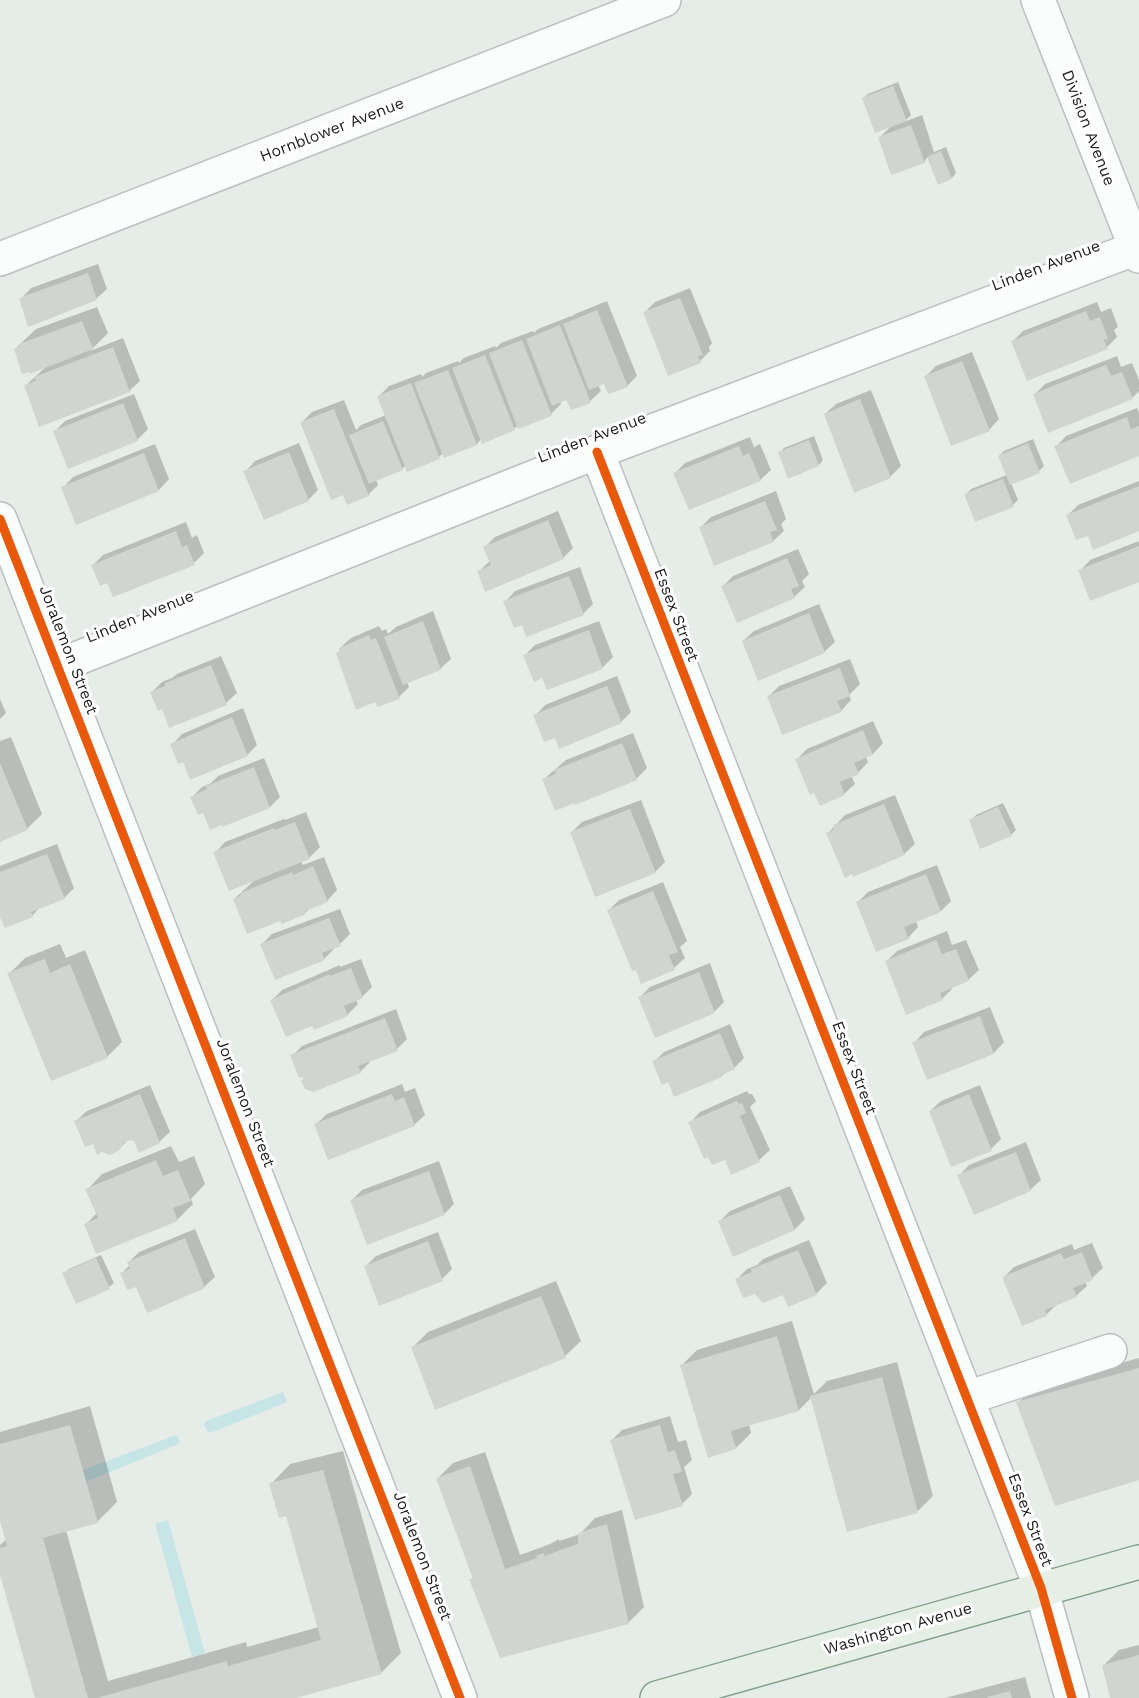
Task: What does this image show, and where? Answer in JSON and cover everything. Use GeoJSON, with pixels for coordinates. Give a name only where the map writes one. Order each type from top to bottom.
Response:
{"type":"FeatureCollection","features":[{"type":"Feature","properties":{"kind":"main road","name":"Washington Avenue"},"geometry":{"type":"LineString","coordinates":[[657,1698],[1139,1562]]}},
{"type":"Feature","properties":{"kind":"street","name":"Hornblower Avenue"},"geometry":{"type":"LineString","coordinates":[[0,259],[664,0]]}},
{"type":"Feature","properties":{"kind":"street","name":"Division Avenue"},"geometry":{"type":"LineString","coordinates":[[1038,0],[1138,250]]}},
{"type":"Feature","properties":{"kind":"street","name":"Linden Avenue"},"geometry":{"type":"LineString","coordinates":[[58,666],[597,452],[1138,250]]}},
{"type":"Feature","properties":{"kind":"street","name":"Essex Street"},"geometry":{"type":"LineString","coordinates":[[597,452],[1041,1588],[1072,1698]]}},
{"type":"Feature","properties":{"kind":"street","name":"Joralemon Street"},"geometry":{"type":"LineString","coordinates":[[0,519],[460,1698]]}},
{"type":"Feature","properties":{"kind":"street"},"geometry":{"type":"LineString","coordinates":[[967,1398],[1110,1351]]}},
{"type":"Feature","properties":{"kind":"shaded area"},"geometry":{"type":"Polygon","coordinates":[[[283,1392],[287,1402],[210,1433],[204,1425],[206,1421],[283,1392]]]}},
{"type":"Feature","properties":{"kind":"shaded area"},"geometry":{"type":"Polygon","coordinates":[[[176,1435],[180,1441],[178,1444],[86,1482],[83,1470],[176,1435]]]}},
{"type":"Feature","properties":{"kind":"shaded area"},"geometry":{"type":"Polygon","coordinates":[[[168,1520],[205,1653],[192,1657],[155,1523],[168,1520]]]}},
{"type":"Feature","properties":{"kind":"building"},"geometry":{"type":"Polygon","coordinates":[[[893,86],[907,121],[875,133],[862,98],[893,86]]]}},
{"type":"Feature","properties":{"kind":"building"},"geometry":{"type":"Polygon","coordinates":[[[911,125],[925,163],[891,175],[878,137],[911,125]]]}},
{"type":"Feature","properties":{"kind":"building"},"geometry":{"type":"Polygon","coordinates":[[[941,151],[952,179],[938,185],[927,157],[941,151]]]}},
{"type":"Feature","properties":{"kind":"building"},"geometry":{"type":"Polygon","coordinates":[[[88,273],[97,300],[28,327],[19,298],[88,273]]]}},
{"type":"Feature","properties":{"kind":"building"},"geometry":{"type":"Polygon","coordinates":[[[680,298],[703,355],[698,356],[701,363],[668,376],[643,312],[680,298]]]}},
{"type":"Feature","properties":{"kind":"building"},"geometry":{"type":"Polygon","coordinates":[[[597,310],[628,387],[608,394],[604,384],[589,390],[563,324],[597,310]]]}},
{"type":"Feature","properties":{"kind":"building"},"geometry":{"type":"Polygon","coordinates":[[[1086,311],[1090,321],[1100,317],[1108,339],[1104,340],[1108,349],[1027,381],[1011,341],[1086,311]]]}},
{"type":"Feature","properties":{"kind":"building"},"geometry":{"type":"Polygon","coordinates":[[[82,321],[93,349],[30,374],[30,372],[22,374],[14,349],[20,346],[19,344],[82,321]]]}},
{"type":"Feature","properties":{"kind":"building"},"geometry":{"type":"Polygon","coordinates":[[[560,325],[591,403],[571,410],[566,400],[552,406],[526,339],[560,325]]]}},
{"type":"Feature","properties":{"kind":"building"},"geometry":{"type":"Polygon","coordinates":[[[522,340],[552,416],[518,429],[489,353],[522,340]]]}},
{"type":"Feature","properties":{"kind":"building"},"geometry":{"type":"Polygon","coordinates":[[[113,347],[130,392],[39,427],[24,385],[36,381],[34,377],[113,347]]]}},
{"type":"Feature","properties":{"kind":"building"},"geometry":{"type":"Polygon","coordinates":[[[485,355],[515,430],[482,444],[452,368],[485,355]]]}},
{"type":"Feature","properties":{"kind":"building"},"geometry":{"type":"Polygon","coordinates":[[[962,361],[990,431],[951,446],[924,376],[962,361]]]}},
{"type":"Feature","properties":{"kind":"building"},"geometry":{"type":"Polygon","coordinates":[[[1106,365],[1111,376],[1122,372],[1133,399],[1048,433],[1033,394],[1106,365]]]}},
{"type":"Feature","properties":{"kind":"building"},"geometry":{"type":"Polygon","coordinates":[[[448,370],[477,445],[444,458],[414,383],[448,370]]]}},
{"type":"Feature","properties":{"kind":"building"},"geometry":{"type":"Polygon","coordinates":[[[411,383],[440,459],[407,472],[377,396],[411,383]]]}},
{"type":"Feature","properties":{"kind":"building"},"geometry":{"type":"Polygon","coordinates":[[[860,399],[891,478],[854,493],[824,414],[860,399]]]}},
{"type":"Feature","properties":{"kind":"building"},"geometry":{"type":"Polygon","coordinates":[[[123,403],[138,441],[68,469],[53,431],[123,403]]]}},
{"type":"Feature","properties":{"kind":"building"},"geometry":{"type":"Polygon","coordinates":[[[334,409],[369,496],[347,505],[343,495],[331,500],[300,422],[334,409]]]}},
{"type":"Feature","properties":{"kind":"building"},"geometry":{"type":"Polygon","coordinates":[[[1127,417],[1131,429],[1139,426],[1139,456],[1070,484],[1054,446],[1127,417]]]}},
{"type":"Feature","properties":{"kind":"building"},"geometry":{"type":"Polygon","coordinates":[[[383,421],[403,470],[369,484],[349,435],[383,421]]]}},
{"type":"Feature","properties":{"kind":"building"},"geometry":{"type":"Polygon","coordinates":[[[809,440],[819,466],[788,479],[778,452],[809,440]]]}},
{"type":"Feature","properties":{"kind":"building"},"geometry":{"type":"Polygon","coordinates":[[[1028,443],[1040,473],[1010,485],[998,456],[1028,443]]]}},
{"type":"Feature","properties":{"kind":"building"},"geometry":{"type":"Polygon","coordinates":[[[739,446],[743,456],[749,453],[761,481],[689,510],[673,473],[739,446]]]}},
{"type":"Feature","properties":{"kind":"building"},"geometry":{"type":"Polygon","coordinates":[[[289,452],[309,501],[264,520],[243,471],[289,452]]]}},
{"type":"Feature","properties":{"kind":"building"},"geometry":{"type":"Polygon","coordinates":[[[144,453],[159,491],[76,525],[61,487],[144,453]]]}},
{"type":"Feature","properties":{"kind":"building"},"geometry":{"type":"Polygon","coordinates":[[[1003,479],[1014,507],[975,522],[964,494],[1003,479]]]}},
{"type":"Feature","properties":{"kind":"building"},"geometry":{"type":"Polygon","coordinates":[[[1139,486],[1139,531],[1093,550],[1088,536],[1076,540],[1066,515],[1139,486]]]}},
{"type":"Feature","properties":{"kind":"building"},"geometry":{"type":"Polygon","coordinates":[[[765,501],[777,530],[770,532],[774,542],[714,566],[699,527],[765,501]]]}},
{"type":"Feature","properties":{"kind":"building"},"geometry":{"type":"Polygon","coordinates":[[[548,520],[564,559],[485,592],[477,571],[491,565],[483,547],[548,520]]]}},
{"type":"Feature","properties":{"kind":"building"},"geometry":{"type":"Polygon","coordinates":[[[176,531],[182,547],[187,545],[195,565],[113,597],[107,583],[100,586],[91,565],[176,531]]]}},
{"type":"Feature","properties":{"kind":"building"},"geometry":{"type":"Polygon","coordinates":[[[1139,546],[1139,582],[1090,601],[1078,570],[1139,546]]]}},
{"type":"Feature","properties":{"kind":"building"},"geometry":{"type":"Polygon","coordinates":[[[787,558],[799,586],[791,589],[795,598],[737,623],[721,586],[787,558]]]}},
{"type":"Feature","properties":{"kind":"building"},"geometry":{"type":"Polygon","coordinates":[[[569,576],[584,615],[526,637],[522,625],[514,628],[503,601],[569,576]]]}},
{"type":"Feature","properties":{"kind":"building"},"geometry":{"type":"Polygon","coordinates":[[[809,613],[825,653],[758,681],[742,641],[809,613]]]}},
{"type":"Feature","properties":{"kind":"building"},"geometry":{"type":"Polygon","coordinates":[[[423,621],[441,670],[403,685],[384,637],[423,621]]]}},
{"type":"Feature","properties":{"kind":"building"},"geometry":{"type":"Polygon","coordinates":[[[589,630],[603,669],[547,690],[542,678],[534,682],[523,655],[589,630]]]}},
{"type":"Feature","properties":{"kind":"building"},"geometry":{"type":"Polygon","coordinates":[[[369,635],[371,640],[376,638],[400,699],[377,707],[375,702],[356,710],[336,653],[339,648],[369,635]]]}},
{"type":"Feature","properties":{"kind":"building"},"geometry":{"type":"Polygon","coordinates":[[[211,665],[227,705],[169,728],[162,709],[158,711],[150,692],[165,686],[165,683],[211,665]]]}},
{"type":"Feature","properties":{"kind":"building"},"geometry":{"type":"Polygon","coordinates":[[[840,668],[850,696],[837,701],[842,712],[782,735],[767,696],[840,668]]]}},
{"type":"Feature","properties":{"kind":"building"},"geometry":{"type":"Polygon","coordinates":[[[607,686],[622,723],[559,749],[555,738],[544,742],[533,715],[607,686]]]}},
{"type":"Feature","properties":{"kind":"building"},"geometry":{"type":"Polygon","coordinates":[[[232,717],[248,756],[190,780],[183,762],[178,764],[170,744],[232,717]]]}},
{"type":"Feature","properties":{"kind":"building"},"geometry":{"type":"Polygon","coordinates":[[[863,730],[873,755],[854,763],[859,774],[840,782],[845,795],[820,806],[814,793],[810,795],[795,759],[863,730]]]}},
{"type":"Feature","properties":{"kind":"building"},"geometry":{"type":"Polygon","coordinates":[[[622,743],[637,780],[555,811],[542,779],[556,774],[554,770],[622,743]]]}},
{"type":"Feature","properties":{"kind":"building"},"geometry":{"type":"Polygon","coordinates":[[[0,763],[28,830],[0,842],[0,763]]]}},
{"type":"Feature","properties":{"kind":"building"},"geometry":{"type":"Polygon","coordinates":[[[254,767],[270,808],[210,830],[203,813],[198,815],[190,797],[207,789],[206,786],[254,767]]]}},
{"type":"Feature","properties":{"kind":"building"},"geometry":{"type":"Polygon","coordinates":[[[884,804],[905,855],[853,877],[852,874],[845,878],[826,833],[834,830],[833,825],[884,804]]]}},
{"type":"Feature","properties":{"kind":"building"},"geometry":{"type":"Polygon","coordinates":[[[998,807],[1012,836],[980,849],[969,820],[998,807]]]}},
{"type":"Feature","properties":{"kind":"building"},"geometry":{"type":"Polygon","coordinates":[[[630,809],[656,873],[595,897],[570,832],[630,809]]]}},
{"type":"Feature","properties":{"kind":"building"},"geometry":{"type":"Polygon","coordinates":[[[295,822],[310,859],[229,891],[213,852],[295,822]]]}},
{"type":"Feature","properties":{"kind":"building"},"geometry":{"type":"Polygon","coordinates":[[[47,854],[65,899],[31,912],[33,917],[5,928],[0,917],[0,872],[47,854]]]}},
{"type":"Feature","properties":{"kind":"building"},"geometry":{"type":"Polygon","coordinates":[[[313,866],[328,902],[305,911],[306,914],[282,924],[280,921],[247,934],[233,899],[241,895],[240,893],[313,866]]]}},
{"type":"Feature","properties":{"kind":"building"},"geometry":{"type":"Polygon","coordinates":[[[926,874],[941,912],[904,927],[909,939],[876,952],[856,902],[926,874]]]}},
{"type":"Feature","properties":{"kind":"building"},"geometry":{"type":"Polygon","coordinates":[[[653,891],[678,952],[669,955],[675,970],[641,984],[636,970],[632,971],[607,910],[653,891]]]}},
{"type":"Feature","properties":{"kind":"building"},"geometry":{"type":"Polygon","coordinates":[[[329,918],[341,946],[322,953],[325,960],[275,980],[260,944],[329,918]]]}},
{"type":"Feature","properties":{"kind":"building"},"geometry":{"type":"Polygon","coordinates":[[[936,940],[942,954],[956,949],[969,981],[940,993],[943,1000],[906,1015],[885,961],[936,940]]]}},
{"type":"Feature","properties":{"kind":"building"},"geometry":{"type":"Polygon","coordinates":[[[45,959],[50,973],[70,964],[108,1058],[51,1081],[7,973],[45,959]]]}},
{"type":"Feature","properties":{"kind":"building"},"geometry":{"type":"Polygon","coordinates":[[[351,968],[363,998],[344,1006],[348,1016],[314,1030],[312,1026],[286,1037],[270,1000],[330,974],[330,976],[351,968]]]}},
{"type":"Feature","properties":{"kind":"building"},"geometry":{"type":"Polygon","coordinates":[[[699,972],[715,1013],[655,1038],[638,997],[699,972]]]}},
{"type":"Feature","properties":{"kind":"building"},"geometry":{"type":"Polygon","coordinates":[[[980,1016],[994,1054],[927,1080],[912,1042],[980,1016]]]}},
{"type":"Feature","properties":{"kind":"building"},"geometry":{"type":"Polygon","coordinates":[[[385,1018],[398,1051],[358,1066],[361,1073],[313,1092],[305,1089],[301,1081],[304,1077],[299,1078],[290,1055],[385,1018]]]}},
{"type":"Feature","properties":{"kind":"building"},"geometry":{"type":"Polygon","coordinates":[[[720,1033],[735,1069],[721,1075],[722,1077],[674,1097],[668,1082],[662,1085],[652,1061],[720,1033]]]}},
{"type":"Feature","properties":{"kind":"building"},"geometry":{"type":"Polygon","coordinates":[[[140,1094],[160,1143],[139,1153],[134,1141],[130,1140],[123,1143],[120,1150],[110,1155],[102,1152],[97,1155],[93,1144],[85,1147],[74,1121],[140,1094]]]}},
{"type":"Feature","properties":{"kind":"building"},"geometry":{"type":"Polygon","coordinates":[[[392,1094],[395,1101],[404,1097],[415,1126],[328,1160],[314,1124],[392,1094]]]}},
{"type":"Feature","properties":{"kind":"building"},"geometry":{"type":"Polygon","coordinates":[[[969,1094],[992,1151],[951,1167],[929,1111],[969,1094]]]}},
{"type":"Feature","properties":{"kind":"building"},"geometry":{"type":"Polygon","coordinates":[[[737,1101],[738,1104],[742,1103],[746,1113],[740,1116],[760,1162],[731,1175],[725,1160],[712,1165],[708,1157],[704,1159],[688,1122],[737,1101]]]}},
{"type":"Feature","properties":{"kind":"building"},"geometry":{"type":"Polygon","coordinates":[[[1016,1152],[1031,1191],[974,1215],[957,1175],[1016,1152]]]}},
{"type":"Feature","properties":{"kind":"building"},"geometry":{"type":"Polygon","coordinates":[[[156,1160],[163,1176],[178,1170],[191,1201],[173,1208],[178,1221],[96,1254],[84,1224],[98,1218],[85,1189],[156,1160]]]}},
{"type":"Feature","properties":{"kind":"building"},"geometry":{"type":"Polygon","coordinates":[[[429,1171],[445,1215],[367,1245],[350,1200],[429,1171]]]}},
{"type":"Feature","properties":{"kind":"building"},"geometry":{"type":"Polygon","coordinates":[[[780,1195],[795,1230],[733,1257],[718,1221],[780,1195]]]}},
{"type":"Feature","properties":{"kind":"building"},"geometry":{"type":"Polygon","coordinates":[[[185,1238],[205,1288],[147,1313],[136,1287],[127,1290],[120,1273],[130,1269],[127,1262],[185,1238]]]}},
{"type":"Feature","properties":{"kind":"building"},"geometry":{"type":"Polygon","coordinates":[[[428,1241],[443,1281],[379,1306],[364,1266],[428,1241]]]}},
{"type":"Feature","properties":{"kind":"building"},"geometry":{"type":"Polygon","coordinates":[[[798,1250],[817,1295],[788,1307],[783,1295],[763,1303],[755,1294],[743,1298],[735,1279],[752,1272],[751,1269],[798,1250]]]}},
{"type":"Feature","properties":{"kind":"building"},"geometry":{"type":"Polygon","coordinates":[[[1082,1252],[1093,1280],[1073,1288],[1077,1297],[1045,1310],[1047,1316],[1022,1326],[1002,1277],[1061,1253],[1064,1259],[1082,1252]]]}},
{"type":"Feature","properties":{"kind":"building"},"geometry":{"type":"Polygon","coordinates":[[[96,1258],[110,1289],[76,1304],[62,1273],[96,1258]]]}},
{"type":"Feature","properties":{"kind":"building"},"geometry":{"type":"Polygon","coordinates":[[[541,1296],[566,1358],[435,1410],[411,1347],[541,1296]]]}},
{"type":"Feature","properties":{"kind":"building"},"geometry":{"type":"Polygon","coordinates":[[[777,1336],[799,1411],[731,1431],[736,1449],[708,1458],[680,1365],[777,1336]]]}},
{"type":"Feature","properties":{"kind":"building"},"geometry":{"type":"Polygon","coordinates":[[[1139,1368],[1139,1480],[1055,1506],[1016,1402],[1139,1368]]]}},
{"type":"Feature","properties":{"kind":"building"},"geometry":{"type":"Polygon","coordinates":[[[882,1377],[918,1513],[847,1532],[810,1396],[882,1377]]]}},
{"type":"Feature","properties":{"kind":"building"},"geometry":{"type":"Polygon","coordinates":[[[70,1425],[98,1523],[43,1538],[88,1698],[35,1698],[0,1575],[0,1548],[7,1546],[0,1521],[0,1444],[70,1425]]]}},
{"type":"Feature","properties":{"kind":"building"},"geometry":{"type":"Polygon","coordinates":[[[660,1425],[668,1452],[675,1450],[682,1472],[673,1474],[683,1506],[635,1520],[610,1440],[660,1425]]]}},
{"type":"Feature","properties":{"kind":"building"},"geometry":{"type":"Polygon","coordinates":[[[470,1466],[505,1569],[537,1558],[536,1556],[544,1553],[544,1556],[578,1544],[578,1533],[607,1524],[629,1624],[500,1658],[469,1579],[473,1579],[436,1478],[470,1466]]]}},
{"type":"Feature","properties":{"kind":"building"},"geometry":{"type":"Polygon","coordinates":[[[323,1470],[382,1674],[296,1698],[97,1698],[227,1661],[228,1666],[321,1640],[286,1516],[279,1518],[269,1483],[323,1470]]]}},
{"type":"Feature","properties":{"kind":"building"},"geometry":{"type":"Polygon","coordinates":[[[1139,1655],[1139,1698],[1110,1698],[1102,1665],[1139,1655]]]}},
{"type":"Feature","properties":{"kind":"building"},"geometry":{"type":"Polygon","coordinates":[[[1010,1691],[1012,1698],[987,1698],[987,1697],[1010,1691]]]}},
{"type":"Feature","properties":{"kind":"cycle path"},"geometry":{"type":"LineString","coordinates":[[597,452],[1041,1588],[1072,1698]]}},
{"type":"Feature","properties":{"kind":"cycle path"},"geometry":{"type":"LineString","coordinates":[[0,519],[460,1698]]}}]}
